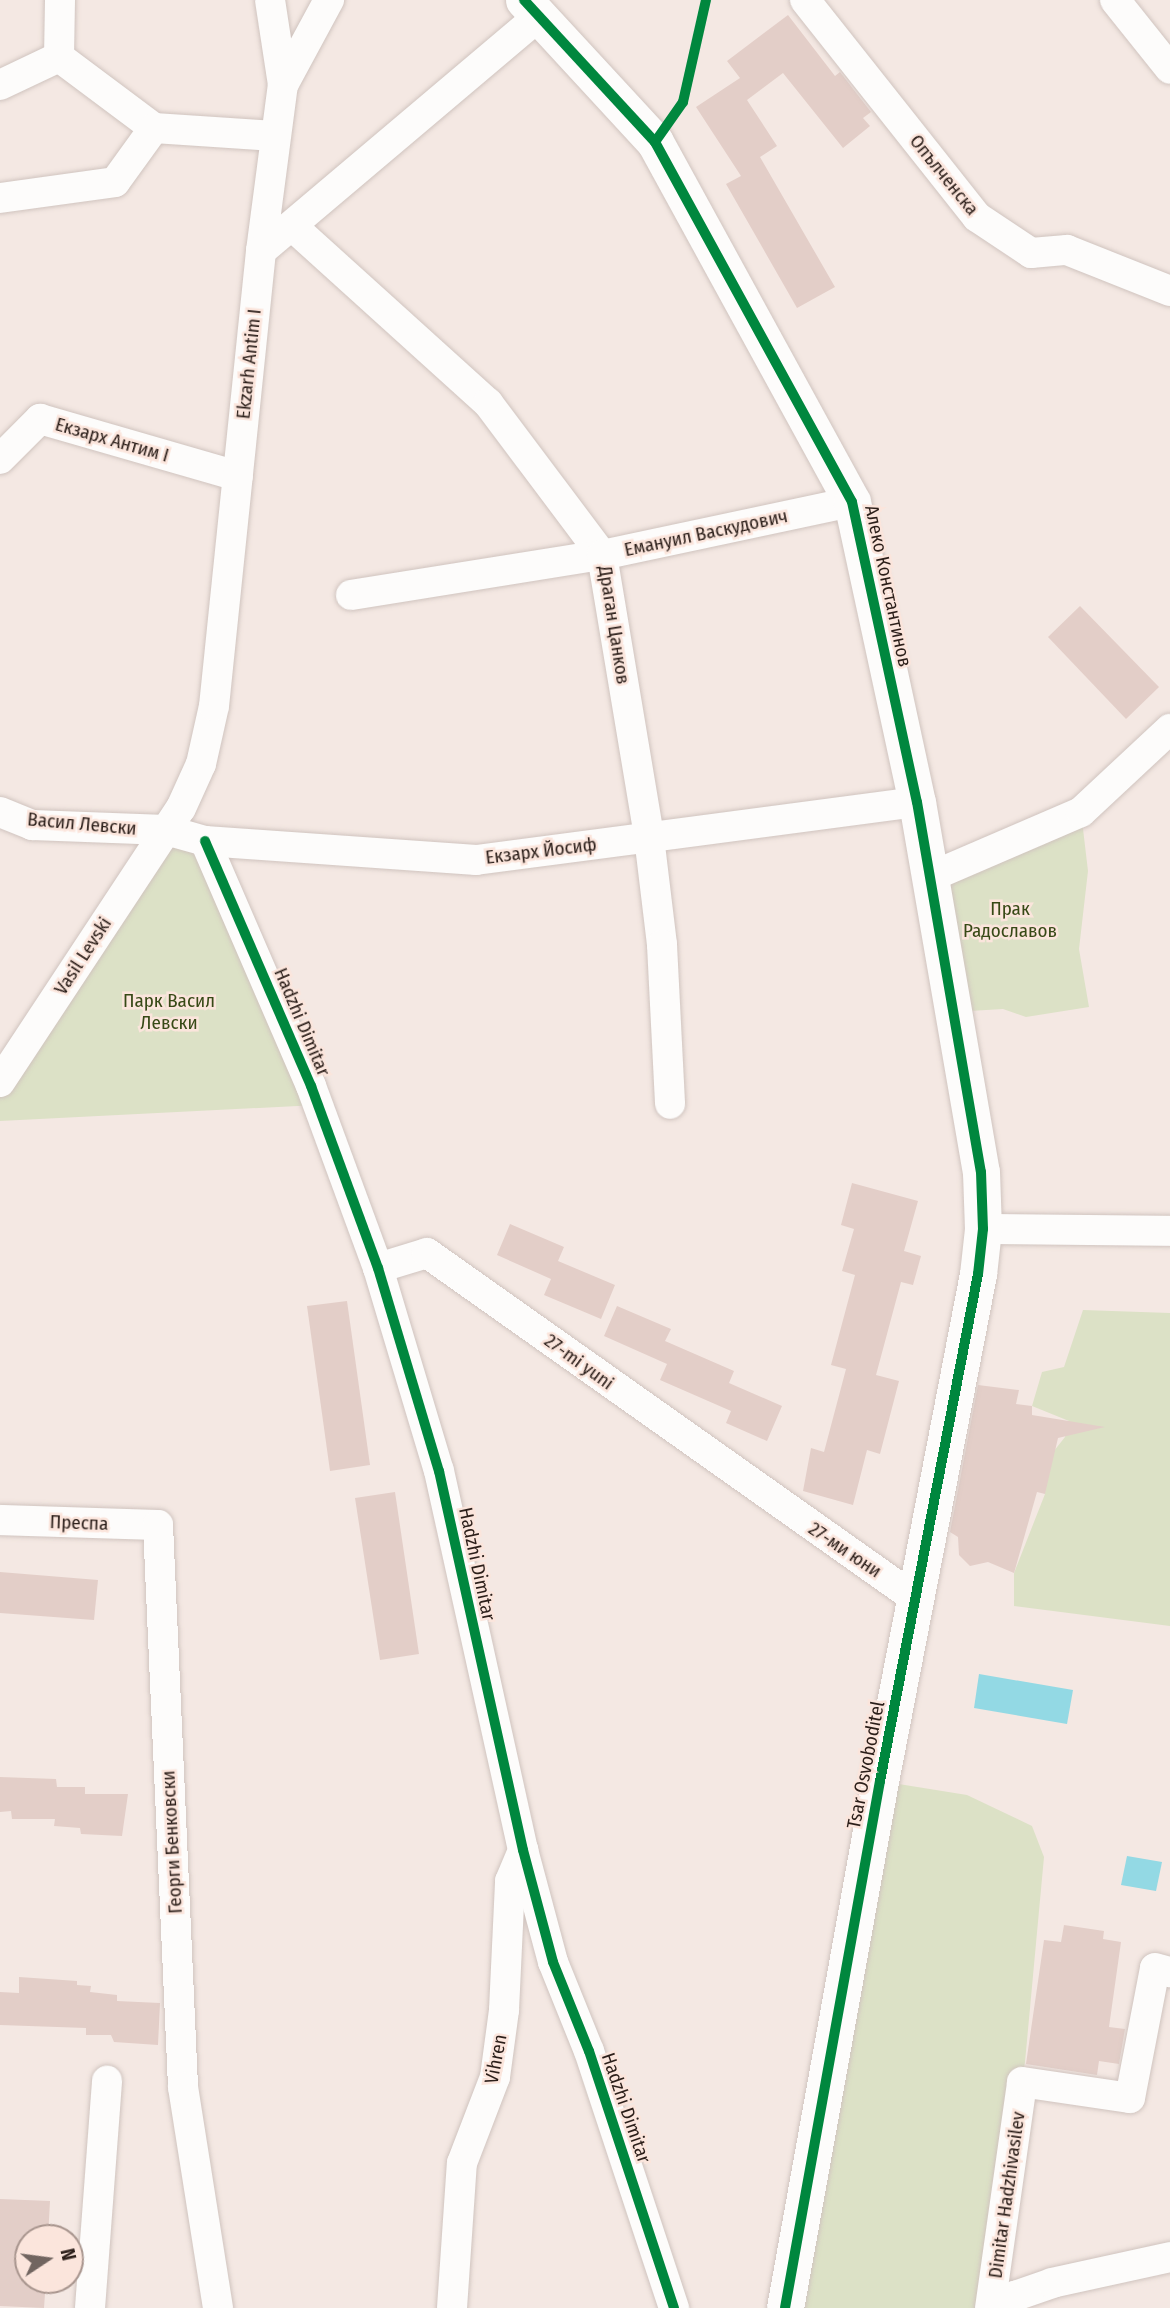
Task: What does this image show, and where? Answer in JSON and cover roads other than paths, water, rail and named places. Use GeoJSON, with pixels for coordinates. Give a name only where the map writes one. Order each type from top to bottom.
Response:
{"type":"FeatureCollection","features":[{"type":"Feature","properties":{"kind":"street"},"geometry":{"type":"LineString","coordinates":[[59,57],[60,0]]}},
{"type":"Feature","properties":{"kind":"street"},"geometry":{"type":"LineString","coordinates":[[261,251],[283,85],[270,0]]}},
{"type":"Feature","properties":{"kind":"street"},"geometry":{"type":"LineString","coordinates":[[283,85],[329,0]]}},
{"type":"Feature","properties":{"kind":"street","name":"Опълченска"},"geometry":{"type":"LineString","coordinates":[[805,0],[977,217],[1031,253],[1068,250],[1170,291]]}},
{"type":"Feature","properties":{"kind":"street"},"geometry":{"type":"LineString","coordinates":[[1115,0],[1170,69]]}},
{"type":"Feature","properties":{"kind":"street"},"geometry":{"type":"LineString","coordinates":[[261,251],[541,5]]}},
{"type":"Feature","properties":{"kind":"street","name":"Алеко Константинов"},"geometry":{"type":"LineString","coordinates":[[541,5],[655,142],[852,502],[917,802],[981,1172],[983,1229]]}},
{"type":"Feature","properties":{"kind":"street"},"geometry":{"type":"LineString","coordinates":[[0,85],[59,57]]}},
{"type":"Feature","properties":{"kind":"street"},"geometry":{"type":"LineString","coordinates":[[59,57],[154,128],[275,136]]}},
{"type":"Feature","properties":{"kind":"street"},"geometry":{"type":"LineString","coordinates":[[0,198],[114,182],[154,128]]}},
{"type":"Feature","properties":{"kind":"street","name":"Драган Цанков"},"geometry":{"type":"LineString","coordinates":[[292,226],[488,403],[602,555],[649,837],[662,945],[670,1104]]}},
{"type":"Feature","properties":{"kind":"street","name":"Ekzarh Antim I"},"geometry":{"type":"LineString","coordinates":[[166,830],[201,764],[214,706],[261,251]]}},
{"type":"Feature","properties":{"kind":"street","name":"Екзарх Антим I"},"geometry":{"type":"LineString","coordinates":[[0,459],[40,419],[238,476]]}},
{"type":"Feature","properties":{"kind":"street","name":"Емануил Васкудович"},"geometry":{"type":"LineString","coordinates":[[351,594],[602,555],[852,502]]}},
{"type":"Feature","properties":{"kind":"street"},"geometry":{"type":"LineString","coordinates":[[930,877],[1081,812],[1170,729]]}},
{"type":"Feature","properties":{"kind":"street","name":"Екзарх Йосиф"},"geometry":{"type":"LineString","coordinates":[[166,830],[205,841],[476,860],[917,802]]}},
{"type":"Feature","properties":{"kind":"street","name":"Васил Левски"},"geometry":{"type":"LineString","coordinates":[[0,812],[32,825],[166,830]]}},
{"type":"Feature","properties":{"kind":"street","name":"Vasil Levski"},"geometry":{"type":"LineString","coordinates":[[0,1082],[166,830]]}},
{"type":"Feature","properties":{"kind":"street","name":"Hadzhi Dimitar"},"geometry":{"type":"LineString","coordinates":[[205,841],[310,1086],[378,1268],[439,1471],[523,1850],[553,1962],[589,2051],[674,2308]]}},
{"type":"Feature","properties":{"kind":"street"},"geometry":{"type":"LineString","coordinates":[[983,1229],[1170,1231]]}},
{"type":"Feature","properties":{"kind":"street","name":"Tsar Osvoboditel"},"geometry":{"type":"LineString","coordinates":[[785,2308],[983,1229]]}},
{"type":"Feature","properties":{"kind":"street","name":"27-ми юни"},"geometry":{"type":"LineString","coordinates":[[378,1268],[427,1253],[916,1599]]}},
{"type":"Feature","properties":{"kind":"street","name":"Преспа"},"geometry":{"type":"LineString","coordinates":[[0,1520],[158,1525]]}},
{"type":"Feature","properties":{"kind":"street","name":"Георги Бенковски"},"geometry":{"type":"LineString","coordinates":[[158,1525],[183,2087],[191,2158],[218,2308]]}},
{"type":"Feature","properties":{"kind":"street","name":"Vihren"},"geometry":{"type":"LineString","coordinates":[[452,2308],[462,2163],[495,2077],[504,2010],[510,1881],[523,1850]]}},
{"type":"Feature","properties":{"kind":"street","name":"Dimitar Hadzhivasilev"},"geometry":{"type":"LineString","coordinates":[[990,2308],[1022,2081],[1130,2098],[1154,1968],[1170,1972]]}},
{"type":"Feature","properties":{"kind":"street"},"geometry":{"type":"LineString","coordinates":[[90,2308],[107,2081]]}},
{"type":"Feature","properties":{"kind":"street"},"geometry":{"type":"LineString","coordinates":[[1005,2308],[1015,2297],[1054,2296],[1170,2257]]}},
{"type":"Feature","properties":{"kind":"water"},"geometry":{"type":"Polygon","coordinates":[[[979,1674],[1073,1690],[1067,1724],[974,1708],[979,1674]]]}},
{"type":"Feature","properties":{"kind":"water"},"geometry":{"type":"Polygon","coordinates":[[[1127,1856],[1162,1862],[1156,1891],[1121,1885],[1127,1856]]]}},
{"type":"Feature","properties":{"kind":"park label","name":"Прак Радославов"},"geometry":{"type":"Point","coordinates":[1010,920]}},
{"type":"Feature","properties":{"kind":"park label","name":"Парк Васил Левски"},"geometry":{"type":"Point","coordinates":[169,1012]}}]}
